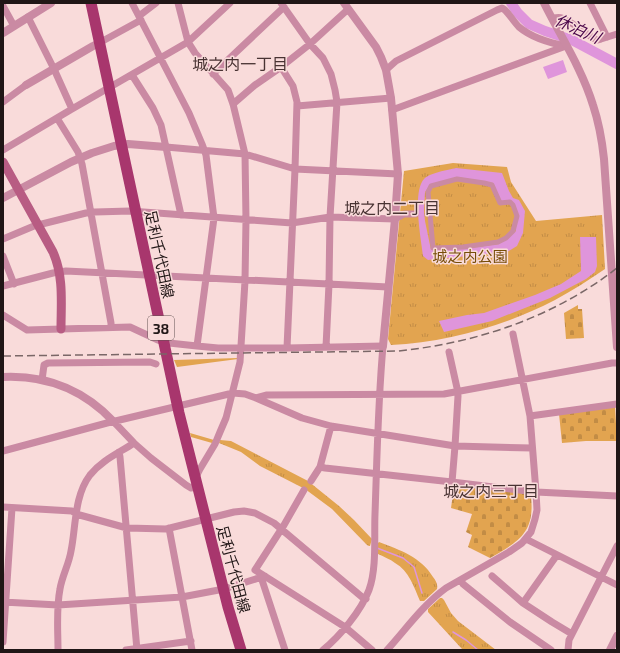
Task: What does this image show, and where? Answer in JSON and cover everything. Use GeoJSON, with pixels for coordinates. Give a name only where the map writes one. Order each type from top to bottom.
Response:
{"type":"FeatureCollection","features":[{"type":"Feature","properties":{"kind":"main road","name":"足利千代田線"},"geometry":{"type":"LineString","coordinates":[[91,3],[178,406],[228,606],[241,650]]}},
{"type":"Feature","properties":{"kind":"main road"},"geometry":{"type":"LineString","coordinates":[[3,162],[53,252],[60,272],[61,329]]}},
{"type":"Feature","properties":{"kind":"street"},"geometry":{"type":"LineString","coordinates":[[3,33],[51,3]]}},
{"type":"Feature","properties":{"kind":"street"},"geometry":{"type":"LineString","coordinates":[[132,3],[189,113],[206,155],[214,218],[197,346]]}},
{"type":"Feature","properties":{"kind":"street"},"geometry":{"type":"LineString","coordinates":[[3,102],[26,85],[140,18],[156,3]]}},
{"type":"Feature","properties":{"kind":"street"},"geometry":{"type":"LineString","coordinates":[[3,377],[26,378],[53,382],[85,398],[99,408],[151,458],[191,488],[218,438],[226,418],[240,362],[245,281],[246,220],[244,154],[233,104],[228,90],[195,53],[188,42],[178,3]]}},
{"type":"Feature","properties":{"kind":"street"},"geometry":{"type":"LineString","coordinates":[[3,150],[188,42],[230,3]]}},
{"type":"Feature","properties":{"kind":"street"},"geometry":{"type":"LineString","coordinates":[[544,3],[580,73],[593,104],[602,137],[615,280],[617,347]]}},
{"type":"Feature","properties":{"kind":"street"},"geometry":{"type":"LineString","coordinates":[[590,3],[607,37]]}},
{"type":"Feature","properties":{"kind":"street"},"geometry":{"type":"LineString","coordinates":[[213,74],[282,5],[322,58],[330,74],[335,90],[336,102],[330,217],[326,347]]}},
{"type":"Feature","properties":{"kind":"street"},"geometry":{"type":"LineString","coordinates":[[3,6],[14,26]]}},
{"type":"Feature","properties":{"kind":"street"},"geometry":{"type":"LineString","coordinates":[[233,104],[255,85],[310,44],[345,12],[346,6]]}},
{"type":"Feature","properties":{"kind":"street"},"geometry":{"type":"LineString","coordinates":[[323,650],[335,639],[356,614],[366,599],[370,588],[373,568],[376,474],[383,346],[398,174],[391,98],[386,70],[376,47],[346,6]]}},
{"type":"Feature","properties":{"kind":"street"},"geometry":{"type":"LineString","coordinates":[[386,70],[396,61],[502,8],[518,26],[526,32],[554,44],[565,44]]}},
{"type":"Feature","properties":{"kind":"street"},"geometry":{"type":"LineString","coordinates":[[28,17],[72,109]]}},
{"type":"Feature","properties":{"kind":"street"},"geometry":{"type":"LineString","coordinates":[[552,18],[563,18],[597,40],[617,34]]}},
{"type":"Feature","properties":{"kind":"street"},"geometry":{"type":"LineString","coordinates":[[392,110],[565,44]]}},
{"type":"Feature","properties":{"kind":"street"},"geometry":{"type":"LineString","coordinates":[[281,67],[292,86],[296,102],[295,169],[287,348]]}},
{"type":"Feature","properties":{"kind":"street"},"geometry":{"type":"LineString","coordinates":[[132,75],[153,108],[161,125],[181,215]]}},
{"type":"Feature","properties":{"kind":"street"},"geometry":{"type":"LineString","coordinates":[[296,106],[391,98]]}},
{"type":"Feature","properties":{"kind":"street"},"geometry":{"type":"LineString","coordinates":[[57,118],[78,152],[80,158],[111,327]]}},
{"type":"Feature","properties":{"kind":"street"},"geometry":{"type":"LineString","coordinates":[[3,198],[80,158],[121,144],[244,154],[295,169],[398,174]]}},
{"type":"Feature","properties":{"kind":"street"},"geometry":{"type":"LineString","coordinates":[[457,179],[492,185],[500,203],[510,202],[513,205],[517,216],[513,231],[506,238],[498,242],[433,248],[429,213],[428,192],[431,186],[457,179]]}},
{"type":"Feature","properties":{"kind":"street"},"geometry":{"type":"LineString","coordinates":[[3,239],[38,225],[91,212],[136,212],[292,224],[330,217],[395,219],[404,214],[415,214]]}},
{"type":"Feature","properties":{"kind":"street"},"geometry":{"type":"LineString","coordinates":[[3,256],[14,284]]}},
{"type":"Feature","properties":{"kind":"street"},"geometry":{"type":"LineString","coordinates":[[3,286],[60,272],[388,287]]}},
{"type":"Feature","properties":{"kind":"street"},"geometry":{"type":"LineString","coordinates":[[3,315],[27,330],[133,327],[158,340],[176,344],[218,348],[383,346]]}},
{"type":"Feature","properties":{"kind":"street"},"geometry":{"type":"LineString","coordinates":[[387,650],[422,609],[442,591],[516,548],[522,543],[530,532],[537,510],[530,416],[513,334]]}},
{"type":"Feature","properties":{"kind":"street"},"geometry":{"type":"LineString","coordinates":[[449,352],[458,392],[456,446],[452,482]]}},
{"type":"Feature","properties":{"kind":"street"},"geometry":{"type":"LineString","coordinates":[[42,380],[44,364],[48,363],[150,362],[156,364]]}},
{"type":"Feature","properties":{"kind":"street"},"geometry":{"type":"LineString","coordinates":[[256,398],[268,395],[437,395],[617,363]]}},
{"type":"Feature","properties":{"kind":"street"},"geometry":{"type":"LineString","coordinates":[[3,450],[233,392],[245,394],[302,418],[331,426],[456,446],[532,448]]}},
{"type":"Feature","properties":{"kind":"street"},"geometry":{"type":"LineString","coordinates":[[530,416],[617,404]]}},
{"type":"Feature","properties":{"kind":"street"},"geometry":{"type":"LineString","coordinates":[[311,481],[320,467],[331,426]]}},
{"type":"Feature","properties":{"kind":"street"},"geometry":{"type":"LineString","coordinates":[[58,650],[58,605],[60,588],[71,552],[76,514],[80,497],[87,480],[101,464],[134,443]]}},
{"type":"Feature","properties":{"kind":"street"},"geometry":{"type":"LineString","coordinates":[[119,452],[137,649]]}},
{"type":"Feature","properties":{"kind":"street"},"geometry":{"type":"LineString","coordinates":[[320,467],[536,492],[617,496]]}},
{"type":"Feature","properties":{"kind":"street"},"geometry":{"type":"LineString","coordinates":[[304,490],[255,570],[263,577],[345,627],[372,650]]}},
{"type":"Feature","properties":{"kind":"street"},"geometry":{"type":"LineString","coordinates":[[3,507],[72,511],[76,514],[127,528],[169,528],[234,512],[244,511],[255,513],[274,523],[366,599]]}},
{"type":"Feature","properties":{"kind":"street"},"geometry":{"type":"LineString","coordinates":[[3,642],[6,556],[12,508]]}},
{"type":"Feature","properties":{"kind":"street"},"geometry":{"type":"LineString","coordinates":[[169,528],[192,650]]}},
{"type":"Feature","properties":{"kind":"street"},"geometry":{"type":"LineString","coordinates":[[526,538],[617,585]]}},
{"type":"Feature","properties":{"kind":"street"},"geometry":{"type":"LineString","coordinates":[[568,650],[569,640],[617,546]]}},
{"type":"Feature","properties":{"kind":"street"},"geometry":{"type":"LineString","coordinates":[[523,603],[557,555]]}},
{"type":"Feature","properties":{"kind":"street"},"geometry":{"type":"LineString","coordinates":[[492,576],[523,603],[572,634]]}},
{"type":"Feature","properties":{"kind":"street"},"geometry":{"type":"LineString","coordinates":[[4,602],[58,605],[182,597],[224,589],[263,577]]}},
{"type":"Feature","properties":{"kind":"street"},"geometry":{"type":"LineString","coordinates":[[263,577],[285,650]]}},
{"type":"Feature","properties":{"kind":"street"},"geometry":{"type":"LineString","coordinates":[[461,580],[463,584],[510,622],[551,650]]}},
{"type":"Feature","properties":{"kind":"street"},"geometry":{"type":"LineString","coordinates":[[610,650],[617,636]]}},
{"type":"Feature","properties":{"kind":"street"},"geometry":{"type":"LineString","coordinates":[[126,650],[191,641]]}},
{"type":"Feature","properties":{"kind":"green space","name":"城之内公園"},"geometry":{"type":"Polygon","coordinates":[[[453,163],[507,167],[511,182],[536,221],[602,215],[605,269],[555,300],[516,318],[455,336],[391,345],[388,339],[404,171],[453,163]]]}},
{"type":"Feature","properties":{"kind":"green space"},"geometry":{"type":"Polygon","coordinates":[[[578,305],[578,309],[582,309],[584,338],[566,339],[564,313],[578,305]]]}},
{"type":"Feature","properties":{"kind":"green space"},"geometry":{"type":"Polygon","coordinates":[[[238,358],[177,367],[174,360],[238,358]]]}},
{"type":"Feature","properties":{"kind":"green space"},"geometry":{"type":"Polygon","coordinates":[[[615,406],[617,441],[562,443],[559,414],[615,406]]]}},
{"type":"Feature","properties":{"kind":"green space"},"geometry":{"type":"Polygon","coordinates":[[[190,433],[214,440],[212,443],[191,437],[190,433]]]}},
{"type":"Feature","properties":{"kind":"green space"},"geometry":{"type":"Polygon","coordinates":[[[220,440],[231,441],[308,481],[354,520],[372,539],[370,546],[367,545],[332,509],[305,489],[260,466],[241,452],[219,443],[220,440]]]}},
{"type":"Feature","properties":{"kind":"green space"},"geometry":{"type":"Polygon","coordinates":[[[456,485],[528,494],[531,497],[532,509],[527,528],[509,547],[490,558],[468,547],[472,535],[466,532],[472,514],[451,508],[454,487],[456,485]]]}},
{"type":"Feature","properties":{"kind":"green space"},"geometry":{"type":"Polygon","coordinates":[[[379,542],[395,548],[416,559],[428,570],[436,581],[437,589],[424,601],[420,601],[404,570],[389,559],[378,554],[376,545],[379,542]]]}},
{"type":"Feature","properties":{"kind":"green space"},"geometry":{"type":"Polygon","coordinates":[[[440,598],[444,600],[451,613],[458,621],[496,650],[462,649],[428,612],[428,609],[440,598]]]}},
{"type":"Feature","properties":{"kind":"shaded area"},"geometry":{"type":"Polygon","coordinates":[[[563,60],[567,72],[548,79],[543,67],[563,60]]]}},
{"type":"Feature","properties":{"kind":"shaded area"},"geometry":{"type":"Polygon","coordinates":[[[456,168],[502,173],[513,198],[519,200],[525,211],[523,233],[517,246],[507,252],[428,260],[423,256],[418,216],[418,194],[420,185],[426,177],[430,175],[456,168]],[[457,177],[430,185],[425,192],[424,211],[431,250],[463,249],[499,244],[516,231],[514,204],[501,201],[493,183],[457,177]]]}},
{"type":"Feature","properties":{"kind":"shaded area"},"geometry":{"type":"Polygon","coordinates":[[[580,237],[596,237],[597,266],[595,272],[586,279],[550,298],[492,321],[444,332],[439,321],[484,313],[561,284],[581,271],[580,237]]]}},
{"type":"Feature","properties":{"kind":"waterway","name":"休泊川"},"geometry":{"type":"LineString","coordinates":[[511,3],[529,24],[572,40],[617,64]]}},
{"type":"Feature","properties":{"kind":"waterway"},"geometry":{"type":"LineString","coordinates":[[377,548],[403,558],[414,567],[422,593]]}},
{"type":"Feature","properties":{"kind":"waterway"},"geometry":{"type":"LineString","coordinates":[[453,632],[478,650]]}},
{"type":"Feature","properties":{"kind":"railway"},"geometry":{"type":"LineString","coordinates":[[3,356],[398,351],[428,347],[457,342],[485,334],[514,325],[541,314],[567,301],[617,268]]}},
{"type":"Feature","properties":{"kind":"district","name":"城之内一丁目"},"geometry":{"type":"Point","coordinates":[240,63]}},
{"type":"Feature","properties":{"kind":"district","name":"城之内二丁目"},"geometry":{"type":"Point","coordinates":[392,207]}},
{"type":"Feature","properties":{"kind":"district","name":"城之内三丁目"},"geometry":{"type":"Point","coordinates":[491,490]}}]}
